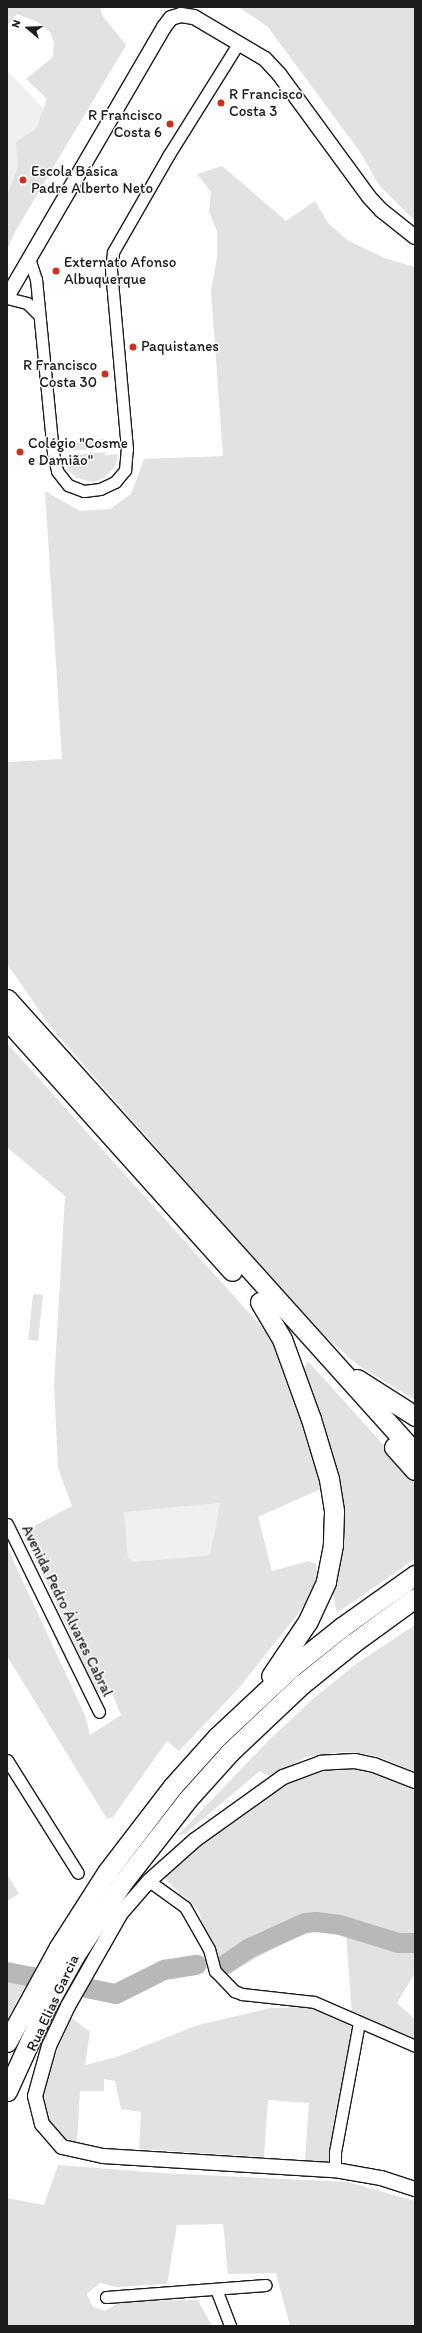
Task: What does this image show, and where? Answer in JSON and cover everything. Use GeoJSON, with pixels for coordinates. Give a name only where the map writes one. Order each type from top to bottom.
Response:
{"type":"FeatureCollection","features":[{"type":"Feature","properties":{"kind":"highway"},"geometry":{"type":"LineString","coordinates":[[7,999],[415,1453]]}},
{"type":"Feature","properties":{"kind":"highway"},"geometry":{"type":"LineString","coordinates":[[7,1020],[260,1302],[415,1470]]}},
{"type":"Feature","properties":{"kind":"highway"},"geometry":{"type":"LineString","coordinates":[[255,1700],[318,1602],[331,1562],[334,1525],[334,1500],[311,1418],[282,1339],[260,1302]]}},
{"type":"Feature","properties":{"kind":"highway"},"geometry":{"type":"LineString","coordinates":[[330,1360],[415,1416]]}},
{"type":"Feature","properties":{"kind":"highway"},"geometry":{"type":"LineString","coordinates":[[7,2042],[27,2003],[75,1956],[107,1872],[140,1828],[217,1737],[255,1700],[342,1627],[415,1575]]}},
{"type":"Feature","properties":{"kind":"highway"},"geometry":{"type":"LineString","coordinates":[[7,2091],[44,2012],[75,1956],[124,1882],[187,1800],[274,1709],[353,1643],[415,1598]]}},
{"type":"Feature","properties":{"kind":"highway"},"geometry":{"type":"LineString","coordinates":[[353,1643],[415,1613]]}},
{"type":"Feature","properties":{"kind":"street"},"geometry":{"type":"LineString","coordinates":[[39,315],[27,303],[7,298],[29,258],[171,18],[181,15],[194,17],[265,59],[279,74],[372,201],[415,237]]}},
{"type":"Feature","properties":{"kind":"street"},"geometry":{"type":"LineString","coordinates":[[29,258],[36,280],[53,453],[57,471],[68,485],[84,491],[100,490],[115,482],[124,470],[127,449],[111,268],[113,252],[164,162],[238,44]]}},
{"type":"Feature","properties":{"kind":"street","name":"Avenida Pedro Álvares Cabral"},"geometry":{"type":"LineString","coordinates":[[7,1524],[99,1712]]}},
{"type":"Feature","properties":{"kind":"street"},"geometry":{"type":"LineString","coordinates":[[7,1760],[78,1873]]}},
{"type":"Feature","properties":{"kind":"street","name":"Rua Elias Garcia"},"geometry":{"type":"LineString","coordinates":[[415,1781],[374,1765],[355,1761],[321,1763],[303,1768],[283,1777],[195,1840],[149,1881],[121,1913],[75,1956],[68,2006],[49,2046],[36,2086],[36,2104],[42,2124],[55,2142],[62,2147],[116,2157],[335,2170],[381,2178],[415,2189]]}},
{"type":"Feature","properties":{"kind":"street"},"geometry":{"type":"LineString","coordinates":[[149,1881],[185,1907],[209,1949],[216,1971],[229,1987],[242,1994],[314,2002],[415,2046]]}},
{"type":"Feature","properties":{"kind":"street"},"geometry":{"type":"LineString","coordinates":[[335,2170],[335,2152],[360,2023]]}},
{"type":"Feature","properties":{"kind":"street"},"geometry":{"type":"LineString","coordinates":[[106,2297],[266,2285]]}},
{"type":"Feature","properties":{"kind":"street"},"geometry":{"type":"LineString","coordinates":[[216,2288],[230,2326]]}},
{"type":"Feature","properties":{"kind":"shaded area"},"geometry":{"type":"Polygon","coordinates":[[[7,7],[100,7],[102,15],[126,45],[15,232],[7,250],[7,196],[18,167],[16,142],[36,129],[47,99],[26,79],[53,57],[54,43],[50,32],[38,22],[17,14],[7,26],[7,7]]]}},
{"type":"Feature","properties":{"kind":"shaded area"},"geometry":{"type":"Polygon","coordinates":[[[415,7],[415,221],[379,185],[360,152],[268,27],[240,8],[415,7]]]}},
{"type":"Feature","properties":{"kind":"shaded area","name":"Escola Básica Padre Alberto Neto"},"geometry":{"type":"Polygon","coordinates":[[[7,71],[66,131],[7,236],[7,71]]]}},
{"type":"Feature","properties":{"kind":"shaded area"},"geometry":{"type":"Polygon","coordinates":[[[222,166],[286,221],[315,201],[328,223],[347,240],[384,258],[415,267],[415,1400],[359,1366],[314,1327],[53,1030],[7,964],[7,762],[62,759],[45,491],[80,511],[110,509],[131,494],[144,459],[223,456],[211,291],[217,257],[217,231],[209,212],[211,192],[197,174],[222,166]]]}},
{"type":"Feature","properties":{"kind":"shaded area"},"geometry":{"type":"Polygon","coordinates":[[[104,439],[105,447],[73,451],[72,443],[104,439]]]}},
{"type":"Feature","properties":{"kind":"shaded area"},"geometry":{"type":"Polygon","coordinates":[[[105,452],[105,455],[118,454],[116,465],[104,478],[93,482],[77,478],[68,470],[64,459],[74,458],[74,455],[105,452]]]}},
{"type":"Feature","properties":{"kind":"shaded area"},"geometry":{"type":"Polygon","coordinates":[[[7,1043],[267,1333],[282,1361],[323,1488],[258,1517],[272,1571],[309,1561],[316,1564],[318,1576],[308,1601],[239,1688],[179,1751],[167,1741],[113,1817],[107,1819],[7,1656],[7,1547],[85,1715],[90,1735],[121,1715],[110,1688],[98,1694],[23,1532],[72,1506],[58,1468],[54,1385],[65,1196],[7,1147],[7,1043]],[[220,1503],[124,1512],[128,1558],[134,1562],[210,1555],[220,1503]]]}},
{"type":"Feature","properties":{"kind":"shaded area"},"geometry":{"type":"Polygon","coordinates":[[[33,1294],[43,1295],[38,1341],[28,1340],[33,1294]]]}},
{"type":"Feature","properties":{"kind":"shaded area"},"geometry":{"type":"Polygon","coordinates":[[[308,1361],[415,1480],[415,1559],[337,1613],[332,1590],[342,1534],[301,1373],[308,1361]]]}},
{"type":"Feature","properties":{"kind":"shaded area"},"geometry":{"type":"Polygon","coordinates":[[[220,1503],[210,1555],[134,1562],[128,1558],[123,1511],[220,1503]]]}},
{"type":"Feature","properties":{"kind":"shaded area"},"geometry":{"type":"Polygon","coordinates":[[[415,1625],[415,1772],[377,1756],[359,1753],[341,1752],[306,1757],[271,1777],[260,1771],[185,1834],[177,1836],[269,1740],[314,1698],[356,1664],[415,1625]]]}},
{"type":"Feature","properties":{"kind":"shaded area"},"geometry":{"type":"Polygon","coordinates":[[[365,1767],[415,1787],[415,1973],[397,2003],[415,2019],[415,2040],[352,2015],[346,1932],[320,1927],[306,1930],[223,1977],[198,1910],[168,1882],[164,1875],[255,1802],[293,1775],[310,1770],[365,1767]]]}},
{"type":"Feature","properties":{"kind":"shaded area"},"geometry":{"type":"Polygon","coordinates":[[[7,1874],[19,1894],[7,1901],[7,1874]]]}},
{"type":"Feature","properties":{"kind":"shaded area"},"geometry":{"type":"Polygon","coordinates":[[[7,1965],[36,1967],[7,2019],[7,1965]]]}},
{"type":"Feature","properties":{"kind":"shaded area"},"geometry":{"type":"Polygon","coordinates":[[[312,2007],[353,2026],[330,2164],[305,2160],[309,2103],[268,2100],[264,2157],[139,2149],[141,2112],[121,2109],[115,2081],[104,2079],[104,2091],[80,2091],[77,2144],[60,2136],[50,2124],[44,2100],[44,2084],[71,2017],[90,2032],[85,2065],[117,2057],[198,2025],[271,2008],[312,2007]]]}},
{"type":"Feature","properties":{"kind":"shaded area"},"geometry":{"type":"Polygon","coordinates":[[[58,2165],[161,2173],[348,2182],[415,2201],[415,2326],[290,2326],[276,2273],[228,2274],[223,2224],[177,2225],[167,2284],[116,2287],[100,2283],[87,2294],[93,2307],[105,2311],[122,2301],[198,2300],[212,2326],[7,2326],[7,2198],[44,2205],[58,2165]]]}},
{"type":"Feature","properties":{"kind":"waterway"},"geometry":{"type":"LineString","coordinates":[[226,1964],[250,1948],[305,1923],[316,1922],[340,1925],[398,1943],[415,1943]]}},
{"type":"Feature","properties":{"kind":"waterway"},"geometry":{"type":"LineString","coordinates":[[7,1972],[116,1994],[164,1970],[197,1965]]}},
{"type":"Feature","properties":{"kind":"place","name":"R Francisco Costa 3"},"geometry":{"type":"Point","coordinates":[221,103]}},
{"type":"Feature","properties":{"kind":"place","name":"R Francisco Costa 6"},"geometry":{"type":"Point","coordinates":[170,124]}},
{"type":"Feature","properties":{"kind":"place","name":"Escola Básica Padre Alberto Neto"},"geometry":{"type":"Point","coordinates":[23,180]}},
{"type":"Feature","properties":{"kind":"place","name":"Externato Afonso Albuquerque"},"geometry":{"type":"Point","coordinates":[56,271]}},
{"type":"Feature","properties":{"kind":"place","name":"Paquistanes"},"geometry":{"type":"Point","coordinates":[133,347]}},
{"type":"Feature","properties":{"kind":"place","name":"R Francisco Costa 30"},"geometry":{"type":"Point","coordinates":[105,374]}},
{"type":"Feature","properties":{"kind":"place","name":"Colégio \"Cosme e Damião\""},"geometry":{"type":"Point","coordinates":[20,452]}}]}
